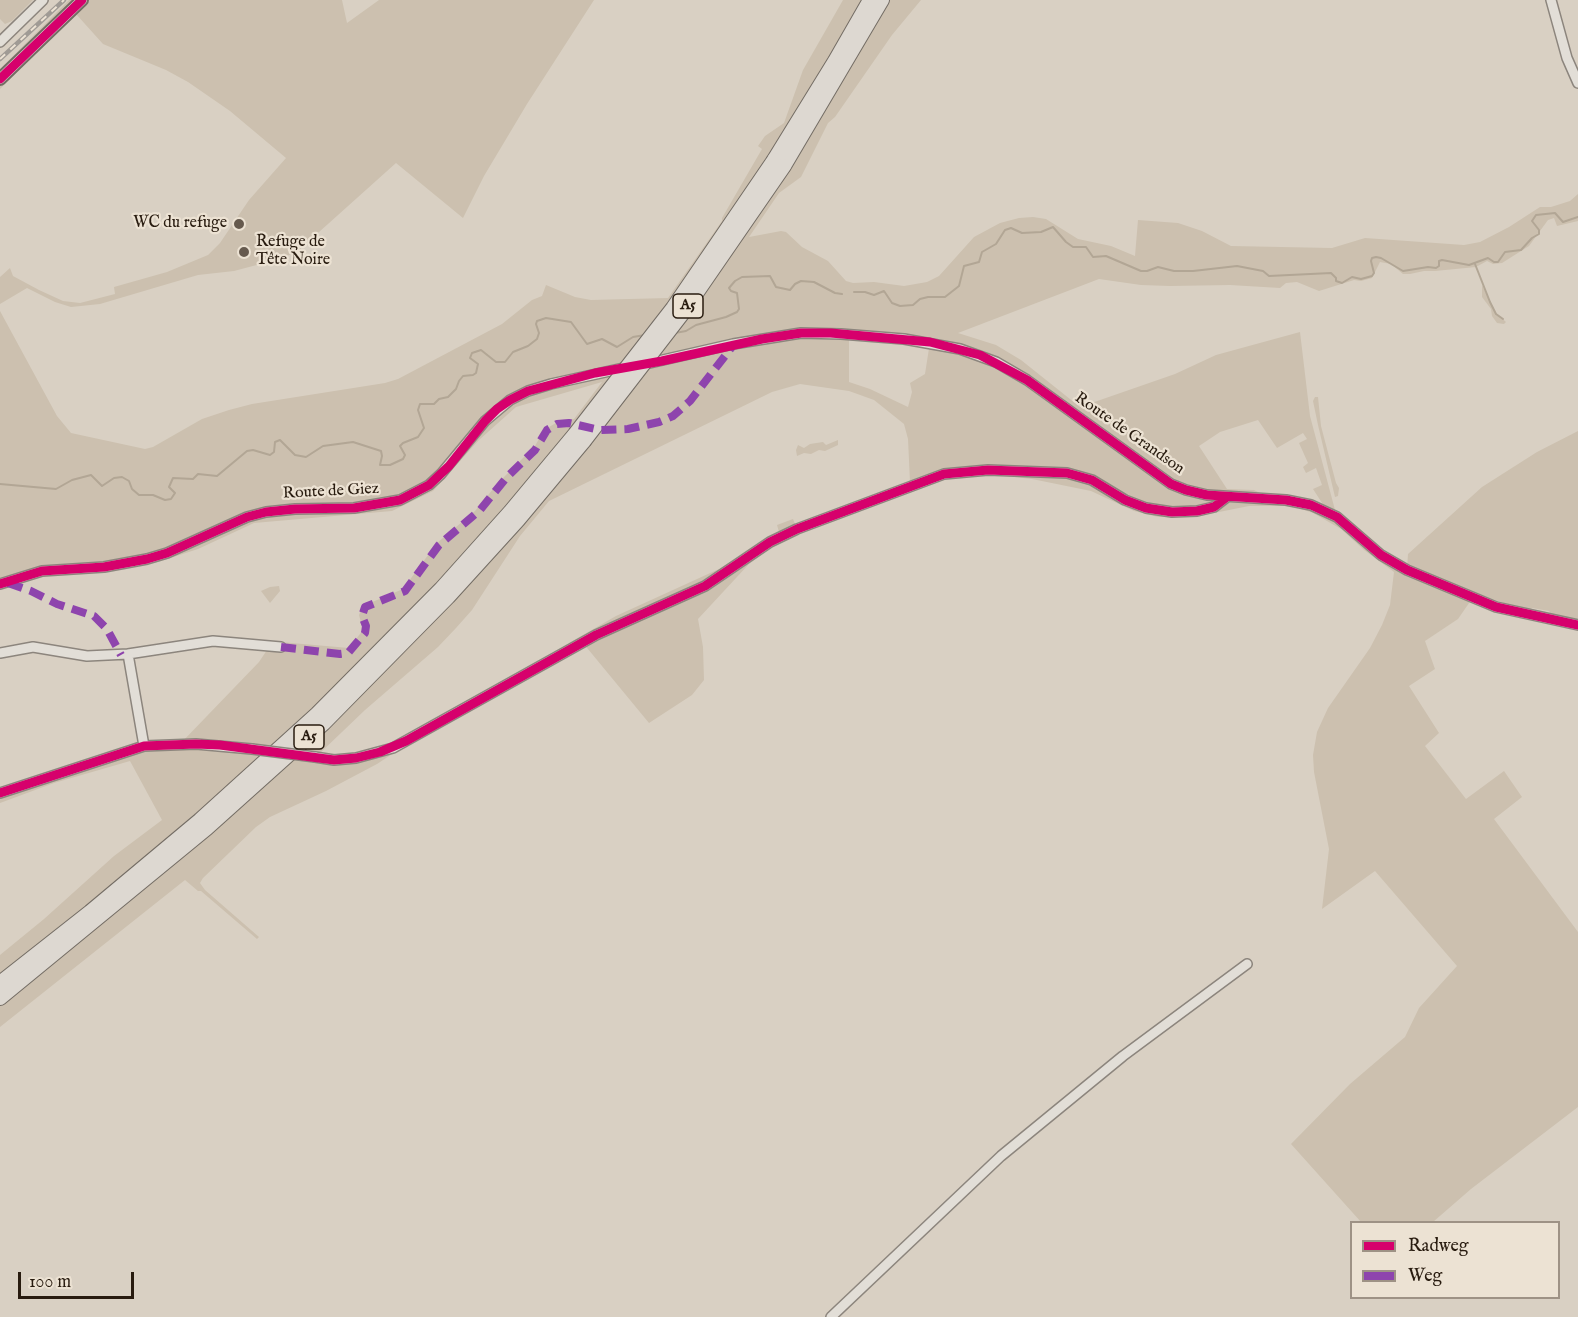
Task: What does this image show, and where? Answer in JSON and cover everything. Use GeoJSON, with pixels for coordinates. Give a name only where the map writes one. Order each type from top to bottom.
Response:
{"type":"FeatureCollection","features":[{"type":"Feature","properties":{"kind":"highway","name":"A5"},"geometry":{"type":"LineString","coordinates":[[779,163],[870,0]]}},
{"type":"Feature","properties":{"kind":"highway","name":"A5"},"geometry":{"type":"LineString","coordinates":[[0,998],[207,828],[324,723],[448,597],[518,520],[580,437],[682,314],[882,0]]}},
{"type":"Feature","properties":{"kind":"highway","name":"A5"},"geometry":{"type":"LineString","coordinates":[[0,983],[183,834],[317,714],[441,589],[580,437]]}},
{"type":"Feature","properties":{"kind":"main road"},"geometry":{"type":"LineString","coordinates":[[0,78],[82,0]]}},
{"type":"Feature","properties":{"kind":"street"},"geometry":{"type":"LineString","coordinates":[[0,42],[43,0]]}},
{"type":"Feature","properties":{"kind":"street"},"geometry":{"type":"LineString","coordinates":[[1551,0],[1563,44],[1578,83]]}},
{"type":"Feature","properties":{"kind":"street","name":"Route de Grandson"},"geometry":{"type":"LineString","coordinates":[[686,356],[734,344],[801,333],[849,334],[930,342],[955,347],[980,355],[1027,380],[1171,484],[1196,493],[1286,500],[1311,505],[1336,517],[1381,555],[1417,575],[1496,607],[1578,625]]}},
{"type":"Feature","properties":{"kind":"street","name":"Route de Giez"},"geometry":{"type":"LineString","coordinates":[[0,584],[42,571],[104,567],[147,559],[176,550],[247,517],[266,512],[354,508],[400,500],[429,485],[485,421],[497,409],[519,394],[595,373],[686,356]]}},
{"type":"Feature","properties":{"kind":"street"},"geometry":{"type":"LineString","coordinates":[[0,793],[144,746],[196,744],[334,759],[356,758],[393,748],[596,635],[705,586],[770,542],[944,474],[970,470],[1067,473],[1092,480],[1125,500],[1146,508],[1172,512],[1197,511],[1214,507],[1227,497]]}},
{"type":"Feature","properties":{"kind":"street"},"geometry":{"type":"LineString","coordinates":[[0,653],[33,647],[87,656],[128,654],[213,641],[281,647]]}},
{"type":"Feature","properties":{"kind":"street"},"geometry":{"type":"LineString","coordinates":[[128,654],[144,746]]}},
{"type":"Feature","properties":{"kind":"street"},"geometry":{"type":"LineString","coordinates":[[831,1317],[1001,1156],[1123,1056],[1247,964]]}},
{"type":"Feature","properties":{"kind":"shaded area"},"geometry":{"type":"Polygon","coordinates":[[[0,0],[33,0],[12,21],[5,24],[0,19],[0,0]]]}},
{"type":"Feature","properties":{"kind":"shaded area"},"geometry":{"type":"Polygon","coordinates":[[[69,0],[342,0],[347,23],[379,0],[594,0],[527,104],[484,176],[463,218],[396,163],[299,250],[283,258],[234,271],[198,275],[100,304],[71,307],[27,288],[0,304],[0,277],[10,268],[13,276],[39,290],[63,301],[80,303],[115,294],[114,287],[167,272],[208,255],[220,243],[249,200],[286,158],[230,111],[188,82],[166,70],[103,44],[76,14],[0,89],[0,69],[69,0]]]}},
{"type":"Feature","properties":{"kind":"shaded area"},"geometry":{"type":"Polygon","coordinates":[[[843,0],[921,0],[892,35],[835,117],[828,123],[801,177],[779,193],[749,237],[786,232],[802,247],[828,261],[846,281],[853,283],[874,282],[904,286],[927,282],[939,276],[974,237],[1000,223],[1019,218],[1046,219],[1078,239],[1111,246],[1135,256],[1138,220],[1178,223],[1202,231],[1231,246],[1332,248],[1365,238],[1464,245],[1480,242],[1540,207],[1551,207],[1570,201],[1578,194],[1578,221],[1557,226],[1554,218],[1548,220],[1529,246],[1502,263],[1493,264],[1487,261],[1476,267],[1403,274],[1391,264],[1380,262],[1372,278],[1354,280],[1319,291],[1297,282],[1286,283],[1280,288],[1230,285],[1141,285],[1099,279],[958,333],[996,345],[1021,360],[1080,407],[1175,374],[1216,355],[1300,332],[1310,416],[1335,510],[1324,506],[1313,489],[1322,485],[1316,468],[1306,473],[1303,467],[1308,463],[1299,443],[1307,439],[1303,433],[1277,448],[1258,420],[1220,432],[1199,446],[1227,489],[1254,490],[1264,495],[1311,505],[1407,570],[1408,554],[1482,487],[1537,452],[1578,431],[1578,620],[1532,608],[1528,612],[1476,593],[1458,619],[1425,641],[1435,669],[1409,686],[1439,733],[1425,746],[1466,799],[1504,771],[1522,797],[1494,819],[1578,932],[1578,1107],[1471,1189],[1434,1221],[1360,1221],[1291,1144],[1350,1084],[1405,1037],[1419,1008],[1457,966],[1375,871],[1322,909],[1329,849],[1314,772],[1313,755],[1317,732],[1328,708],[1370,648],[1382,625],[1390,605],[1394,572],[1364,550],[1341,529],[1313,513],[1298,508],[1249,506],[1199,516],[1158,517],[1134,511],[1091,491],[1032,479],[987,474],[949,478],[798,534],[775,545],[749,564],[698,619],[703,647],[704,680],[692,695],[649,723],[583,643],[571,649],[569,643],[616,616],[719,569],[779,532],[777,525],[793,519],[797,529],[910,482],[908,439],[904,424],[874,400],[849,391],[800,384],[772,392],[549,501],[520,536],[472,610],[456,628],[319,754],[334,760],[406,741],[377,764],[270,817],[256,827],[203,878],[200,883],[205,890],[259,937],[257,939],[185,880],[0,1027],[0,955],[114,856],[162,820],[130,761],[54,783],[0,803],[0,793],[144,746],[180,744],[259,662],[269,647],[280,642],[349,648],[363,630],[359,615],[363,606],[403,589],[437,543],[475,511],[498,483],[535,446],[544,430],[561,420],[574,419],[602,382],[516,407],[479,440],[433,491],[392,511],[254,523],[198,549],[158,562],[104,572],[44,576],[22,583],[12,576],[0,582],[0,311],[57,416],[71,433],[145,449],[153,447],[202,419],[229,410],[398,379],[502,324],[532,300],[542,296],[546,285],[575,297],[591,300],[668,298],[722,221],[762,149],[758,146],[765,136],[784,123],[803,70],[843,0]],[[849,335],[849,382],[908,407],[912,392],[910,383],[925,374],[930,342],[849,335]]]}},
{"type":"Feature","properties":{"kind":"shaded area"},"geometry":{"type":"Polygon","coordinates":[[[1482,285],[1496,313],[1506,322],[1504,324],[1497,323],[1492,316],[1491,309],[1482,297],[1482,285]]]}},
{"type":"Feature","properties":{"kind":"shaded area"},"geometry":{"type":"Polygon","coordinates":[[[1315,397],[1318,397],[1321,426],[1339,488],[1338,496],[1335,497],[1313,401],[1315,397]]]}},
{"type":"Feature","properties":{"kind":"shaded area"},"geometry":{"type":"Polygon","coordinates":[[[838,440],[838,445],[825,451],[819,450],[797,456],[798,445],[804,448],[810,444],[823,442],[826,445],[838,440]]]}},
{"type":"Feature","properties":{"kind":"shaded area"},"geometry":{"type":"Polygon","coordinates":[[[279,586],[280,591],[270,603],[261,591],[279,586]]]}},
{"type":"Feature","properties":{"kind":"waterway"},"geometry":{"type":"LineString","coordinates":[[854,292],[874,295],[884,291],[892,303],[900,306],[913,305],[920,299],[928,297],[945,297],[959,286],[964,266],[979,262],[982,252],[996,244],[1005,230],[1011,228],[1022,233],[1041,232],[1053,227],[1073,247],[1086,247],[1093,257],[1106,256],[1141,271],[1158,267],[1174,271],[1193,271],[1237,266],[1263,271],[1269,276],[1331,273],[1336,281],[1342,283],[1352,277],[1361,279],[1372,276],[1374,273],[1371,261],[1376,257],[1403,271],[1436,268],[1442,260],[1469,265],[1488,258],[1498,262],[1505,252],[1521,250],[1539,234],[1539,230],[1532,221],[1536,215],[1555,213],[1563,222],[1578,217]]}},
{"type":"Feature","properties":{"kind":"waterway"},"geometry":{"type":"LineString","coordinates":[[1475,264],[1496,314],[1503,319]]}},
{"type":"Feature","properties":{"kind":"waterway"},"geometry":{"type":"LineString","coordinates":[[675,333],[737,312],[739,309],[737,293],[729,288],[742,277],[770,276],[776,287],[790,290],[801,281],[814,282],[835,293],[842,294]]}},
{"type":"Feature","properties":{"kind":"waterway"},"geometry":{"type":"LineString","coordinates":[[0,484],[56,489],[72,480],[91,475],[102,486],[114,478],[122,477],[129,481],[132,489],[139,495],[153,495],[165,500],[171,499],[175,493],[169,487],[173,478],[193,479],[198,474],[217,476],[247,451],[253,450],[270,455],[274,452],[275,442],[280,440],[295,455],[306,457],[323,446],[353,442],[381,451],[380,465],[390,465],[403,459],[405,455],[400,446],[418,437],[424,428],[418,410],[420,404],[434,404],[439,399],[448,397],[456,389],[463,376],[476,373],[478,364],[470,358],[472,353],[481,350],[496,362],[505,362],[513,352],[528,346],[537,339],[539,333],[537,321],[546,318],[571,322],[587,344],[602,339],[617,347],[633,337],[645,335]]}},
{"type":"Feature","properties":{"kind":"railway"},"geometry":{"type":"LineString","coordinates":[[0,59],[64,0]]}},
{"type":"Feature","properties":{"kind":"marked path"},"geometry":{"type":"LineString","coordinates":[[281,647],[348,653],[365,633],[366,626],[362,616],[365,607],[405,591],[439,545],[480,510],[507,477],[535,450],[547,430],[557,424],[569,423],[600,430],[628,429],[659,422],[673,416],[690,401],[732,347]]}},
{"type":"Feature","properties":{"kind":"marked path"},"geometry":{"type":"LineString","coordinates":[[8,583],[57,604],[94,616],[107,629],[121,655]]}},
{"type":"Feature","properties":{"kind":"cycle path"},"geometry":{"type":"LineString","coordinates":[[0,79],[82,0]]}},
{"type":"Feature","properties":{"kind":"cycle path"},"geometry":{"type":"LineString","coordinates":[[0,584],[42,571],[104,567],[147,559],[167,553],[247,517],[266,512],[354,508],[400,500],[429,485],[449,466],[497,409],[528,391],[595,373],[762,339],[801,333],[831,333],[930,342],[980,355],[1027,380],[1171,484],[1207,495],[1286,500],[1311,505],[1337,517],[1381,555],[1407,570],[1496,607],[1578,625]]}},
{"type":"Feature","properties":{"kind":"cycle path"},"geometry":{"type":"LineString","coordinates":[[0,793],[144,746],[220,745],[334,760],[380,752],[406,741],[596,635],[705,586],[770,542],[797,529],[944,474],[988,470],[1067,473],[1092,480],[1125,500],[1146,508],[1172,512],[1197,511],[1214,507],[1227,497]]}},
{"type":"Feature","properties":{"kind":"place","name":"WC du refuge"},"geometry":{"type":"Point","coordinates":[239,224]}},
{"type":"Feature","properties":{"kind":"place","name":"Refuge de Tête Noire"},"geometry":{"type":"Point","coordinates":[244,252]}}]}
